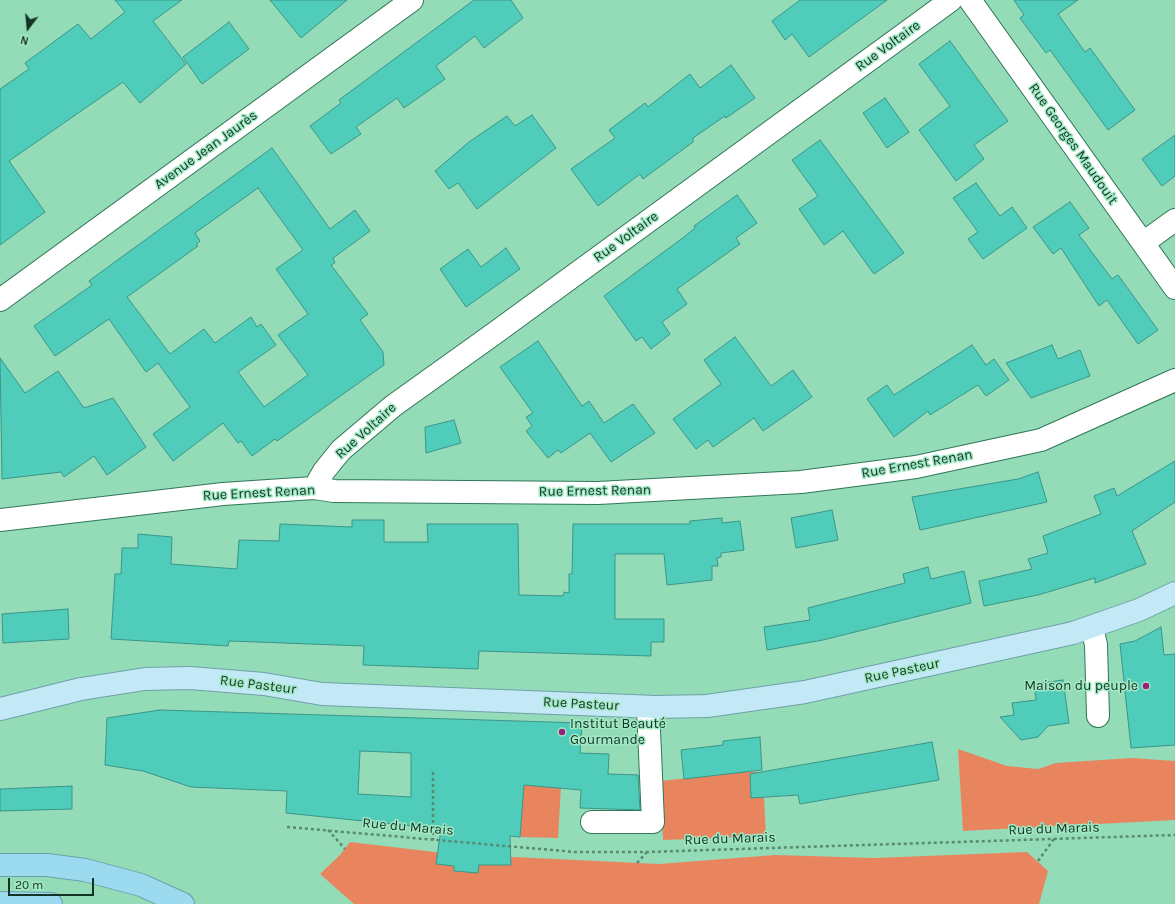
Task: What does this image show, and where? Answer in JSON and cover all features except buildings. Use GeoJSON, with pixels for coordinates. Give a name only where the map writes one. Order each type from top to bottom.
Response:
{"type":"FeatureCollection","features":[{"type":"Feature","properties":{"kind":"highway"},"geometry":{"type":"LineString","coordinates":[[0,865],[47,865],[85,870],[141,885],[183,904]]}},
{"type":"Feature","properties":{"kind":"highway"},"geometry":{"type":"LineString","coordinates":[[0,903],[51,904]]}},
{"type":"Feature","properties":{"kind":"main road","name":"Rue Pasteur"},"geometry":{"type":"LineString","coordinates":[[0,709],[81,689],[145,680],[190,678],[264,684],[322,694],[648,707],[707,706],[805,692],[986,653],[1092,627],[1139,610],[1175,593]]}},
{"type":"Feature","properties":{"kind":"street","name":"Avenue Jean Jaurès"},"geometry":{"type":"LineString","coordinates":[[0,300],[412,0]]}},
{"type":"Feature","properties":{"kind":"street","name":"Rue Voltaire"},"geometry":{"type":"LineString","coordinates":[[314,488],[324,471],[341,450],[392,406],[495,333],[951,0]]}},
{"type":"Feature","properties":{"kind":"street","name":"Rue Georges Maudouit"},"geometry":{"type":"LineString","coordinates":[[970,0],[1175,288]]}},
{"type":"Feature","properties":{"kind":"street"},"geometry":{"type":"LineString","coordinates":[[1143,243],[1175,220]]}},
{"type":"Feature","properties":{"kind":"street","name":"Rue Ernest Renan"},"geometry":{"type":"LineString","coordinates":[[0,520],[224,494],[314,488],[334,491],[598,493],[802,482],[916,467],[1041,440],[1175,380]]}},
{"type":"Feature","properties":{"kind":"street"},"geometry":{"type":"LineString","coordinates":[[1092,627],[1096,645],[1098,716]]}},
{"type":"Feature","properties":{"kind":"street"},"geometry":{"type":"LineString","coordinates":[[592,822],[654,822],[648,707]]}},
{"type":"Feature","properties":{"kind":"path"},"geometry":{"type":"LineString","coordinates":[[433,772],[433,840]]}},
{"type":"Feature","properties":{"kind":"path","name":"Rue du Marais"},"geometry":{"type":"LineString","coordinates":[[287,827],[575,852],[648,852],[1175,835]]}},
{"type":"Feature","properties":{"kind":"path"},"geometry":{"type":"LineString","coordinates":[[328,830],[345,849]]}},
{"type":"Feature","properties":{"kind":"path"},"geometry":{"type":"LineString","coordinates":[[1038,861],[1055,839]]}},
{"type":"Feature","properties":{"kind":"path"},"geometry":{"type":"LineString","coordinates":[[638,863],[648,852]]}},
{"type":"Feature","properties":{"kind":"shaded area"},"geometry":{"type":"Polygon","coordinates":[[[958,749],[1007,766],[1038,769],[1056,763],[1132,758],[1175,761],[1175,820],[963,831],[958,749]]]}},
{"type":"Feature","properties":{"kind":"shaded area"},"geometry":{"type":"Polygon","coordinates":[[[747,764],[748,772],[763,772],[763,779],[750,780],[751,797],[764,797],[766,836],[663,840],[660,781],[718,775],[747,764]]]}},
{"type":"Feature","properties":{"kind":"shaded area"},"geometry":{"type":"Polygon","coordinates":[[[523,780],[561,787],[558,838],[520,837],[523,780]]]}},
{"type":"Feature","properties":{"kind":"shaded area"},"geometry":{"type":"Polygon","coordinates":[[[350,842],[452,854],[659,864],[775,855],[875,858],[1027,852],[1048,871],[1039,904],[354,904],[320,874],[340,855],[350,842]]]}},
{"type":"Feature","properties":{"kind":"place","name":"Maison du peuple"},"geometry":{"type":"Point","coordinates":[1146,686]}},
{"type":"Feature","properties":{"kind":"place","name":"Institut Beauté Gourmande"},"geometry":{"type":"Point","coordinates":[562,732]}}]}
